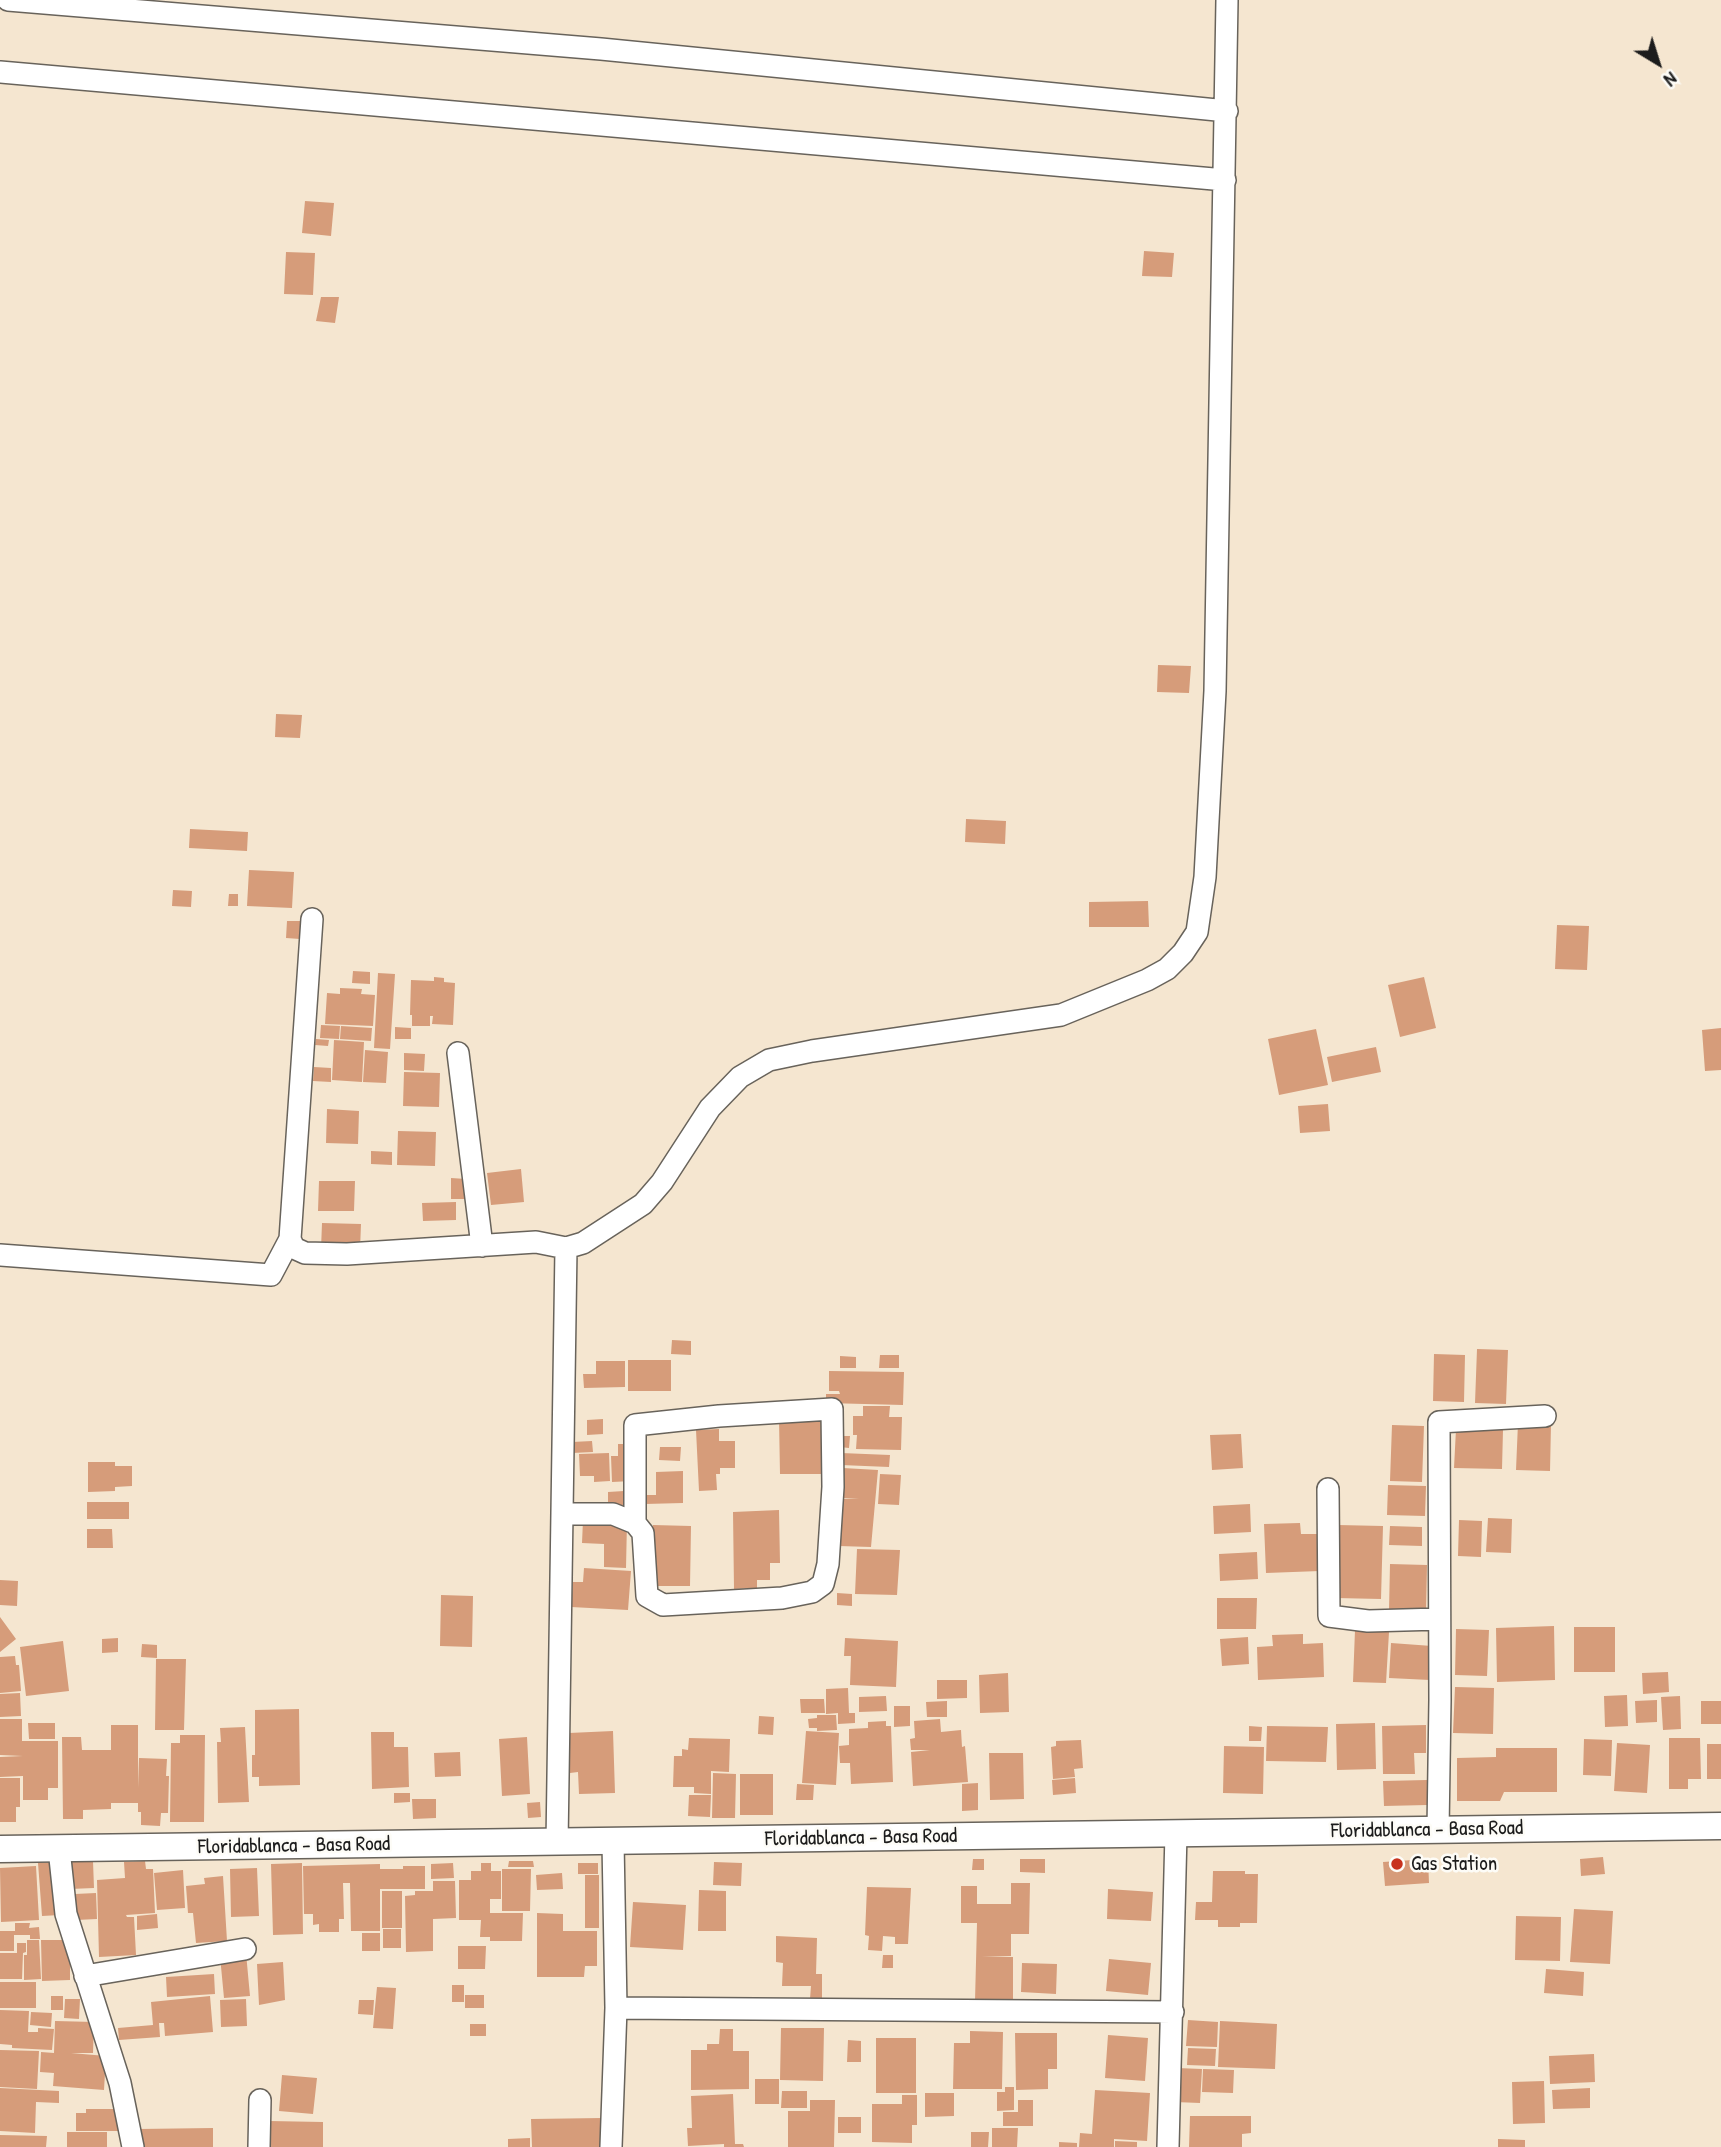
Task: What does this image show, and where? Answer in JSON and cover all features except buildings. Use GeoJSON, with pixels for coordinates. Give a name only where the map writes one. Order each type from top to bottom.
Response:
{"type":"FeatureCollection","features":[{"type":"Feature","properties":{"kind":"main road","name":"Floridablanca - Basa Road"},"geometry":{"type":"LineString","coordinates":[[0,1849],[1721,1826]]}},
{"type":"Feature","properties":{"kind":"street"},"geometry":{"type":"LineString","coordinates":[[8,0],[601,49],[1227,111]]}},
{"type":"Feature","properties":{"kind":"street"},"geometry":{"type":"LineString","coordinates":[[290,1239],[295,1248],[305,1253],[347,1254],[536,1242],[566,1248],[583,1243],[643,1204],[662,1182],[710,1108],[740,1077],[769,1060],[812,1051],[1061,1014],[1114,995],[1167,970],[1183,953],[1197,932],[1205,877],[1215,691],[1227,0]]}},
{"type":"Feature","properties":{"kind":"street"},"geometry":{"type":"LineString","coordinates":[[0,72],[1225,180]]}},
{"type":"Feature","properties":{"kind":"street"},"geometry":{"type":"LineString","coordinates":[[0,1255],[271,1275],[290,1239],[312,919]]}},
{"type":"Feature","properties":{"kind":"street"},"geometry":{"type":"LineString","coordinates":[[458,1053],[482,1246]]}},
{"type":"Feature","properties":{"kind":"street"},"geometry":{"type":"LineString","coordinates":[[557,1843],[566,1248]]}},
{"type":"Feature","properties":{"kind":"street"},"geometry":{"type":"LineString","coordinates":[[563,1514],[613,1514],[635,1523],[643,1533],[647,1596],[663,1605],[782,1598],[811,1592],[823,1584],[828,1564],[833,1487],[832,1409],[719,1416],[635,1425],[635,1523]]}},
{"type":"Feature","properties":{"kind":"street"},"geometry":{"type":"LineString","coordinates":[[1438,1830],[1439,1422],[1545,1416]]}},
{"type":"Feature","properties":{"kind":"street"},"geometry":{"type":"LineString","coordinates":[[1328,1489],[1329,1616],[1368,1620],[1439,1619]]}},
{"type":"Feature","properties":{"kind":"street"},"geometry":{"type":"LineString","coordinates":[[1168,2147],[1177,1833]]}},
{"type":"Feature","properties":{"kind":"street"},"geometry":{"type":"LineString","coordinates":[[611,2147],[616,2008],[613,1842]]}},
{"type":"Feature","properties":{"kind":"street"},"geometry":{"type":"LineString","coordinates":[[59,1849],[65,1914],[120,2083],[133,2147]]}},
{"type":"Feature","properties":{"kind":"street"},"geometry":{"type":"LineString","coordinates":[[86,1976],[245,1949]]}},
{"type":"Feature","properties":{"kind":"street"},"geometry":{"type":"LineString","coordinates":[[616,2008],[1173,2012]]}},
{"type":"Feature","properties":{"kind":"street"},"geometry":{"type":"LineString","coordinates":[[259,2147],[260,2100]]}},
{"type":"Feature","properties":{"kind":"place","name":"Gas Station"},"geometry":{"type":"Point","coordinates":[1397,1864]}}]}
